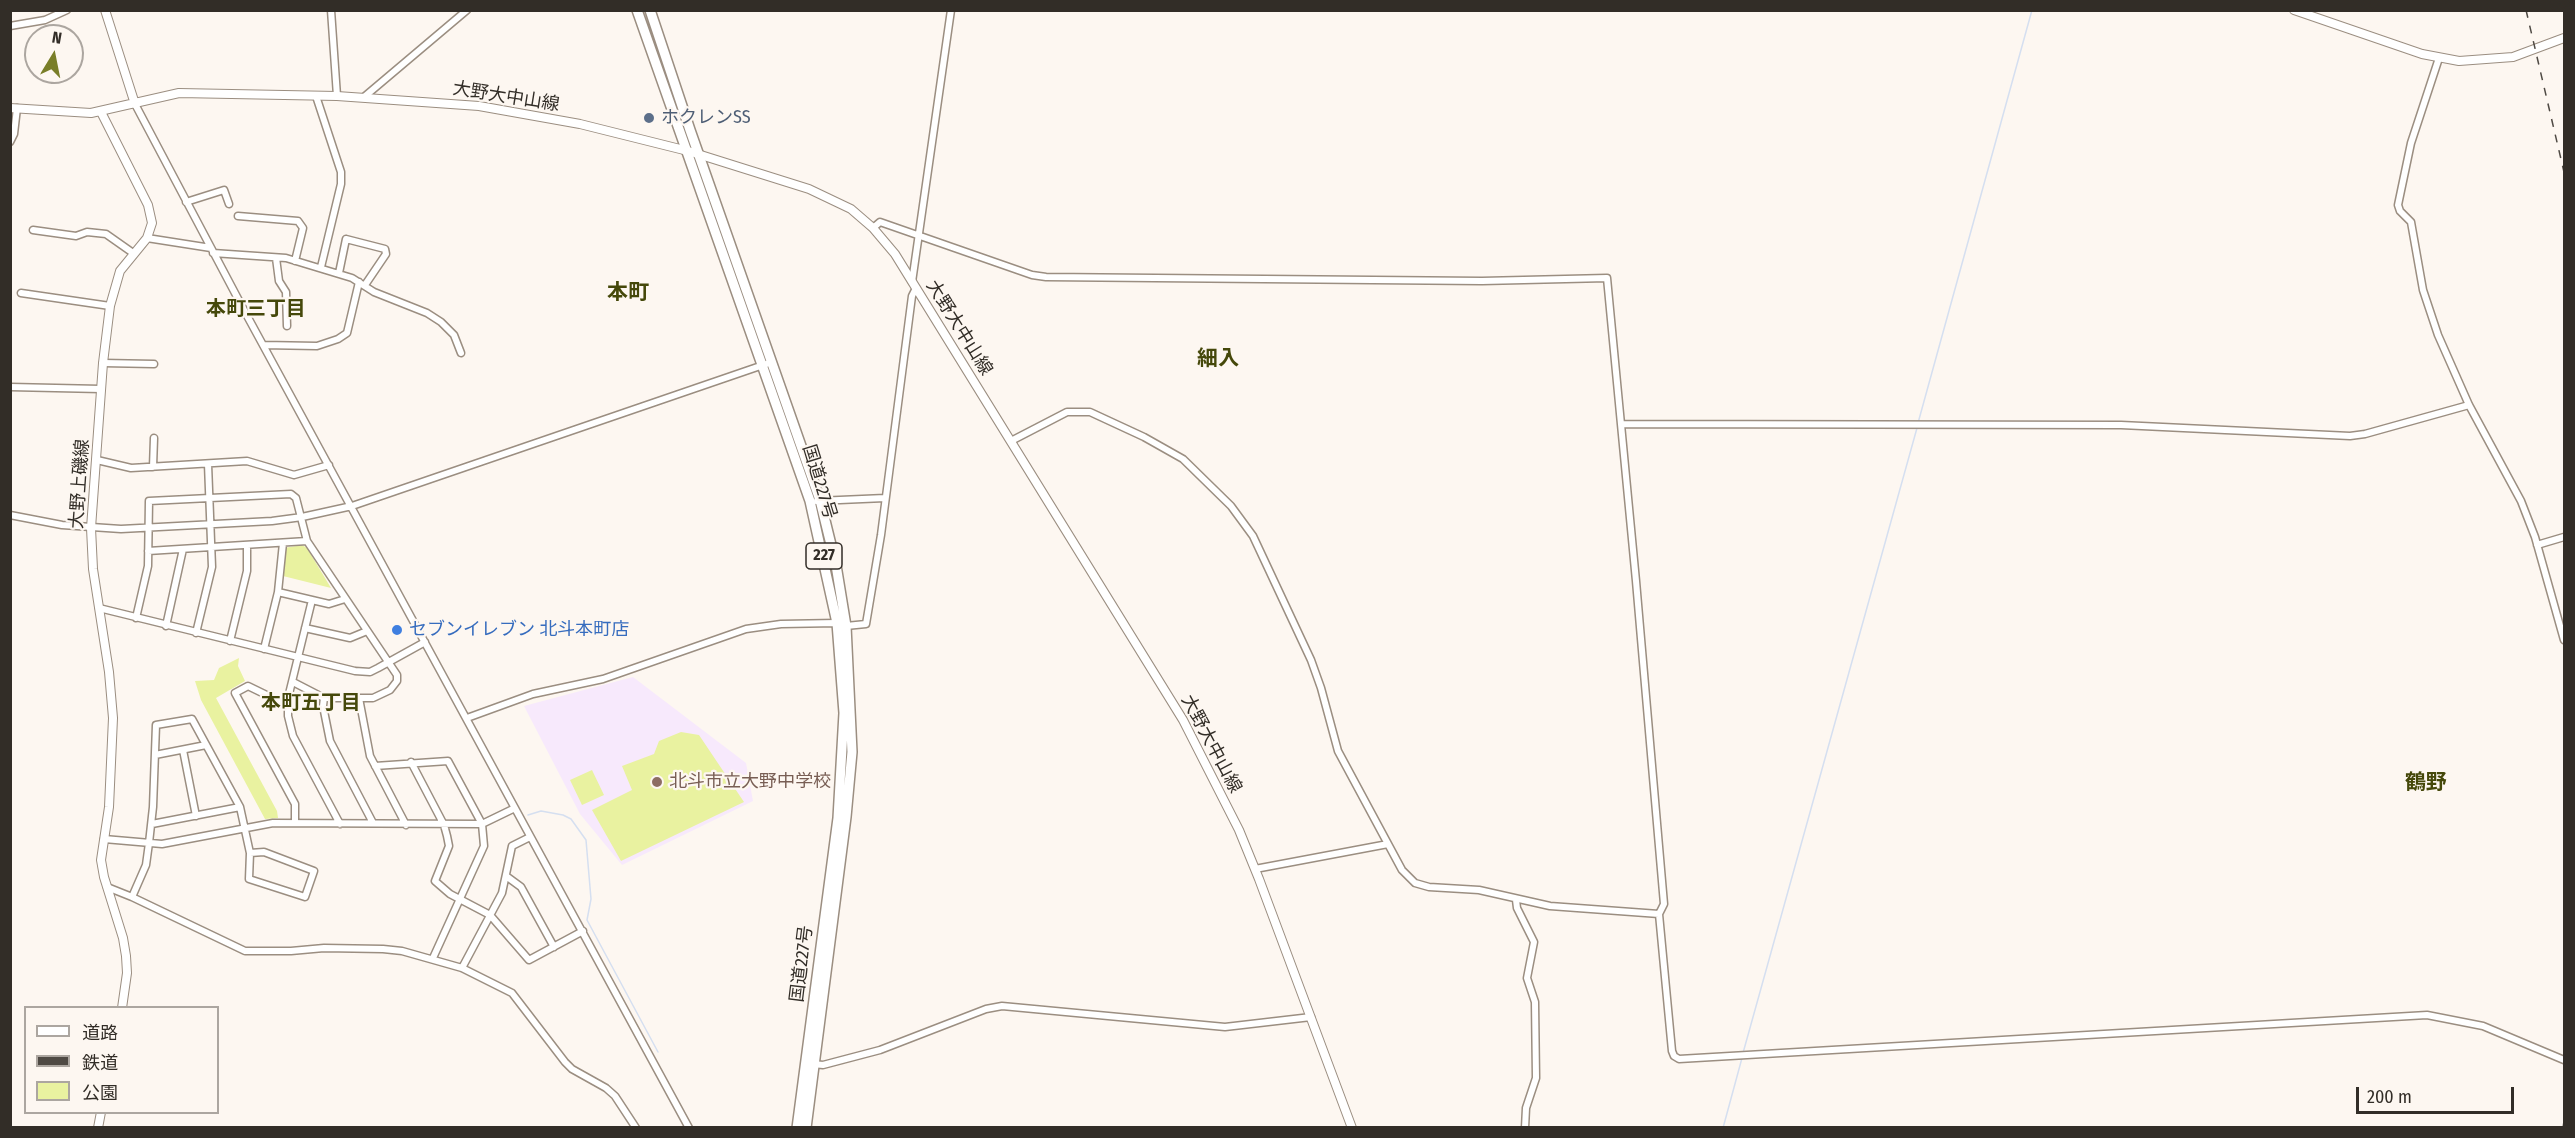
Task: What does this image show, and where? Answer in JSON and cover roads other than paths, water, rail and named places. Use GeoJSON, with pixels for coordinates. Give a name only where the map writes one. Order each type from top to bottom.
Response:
{"type":"FeatureCollection","features":[{"type":"Feature","properties":{"kind":"highway","name":"国道227号"},"geometry":{"type":"LineString","coordinates":[[637,10],[768,363]]}},
{"type":"Feature","properties":{"kind":"highway","name":"国道227号"},"geometry":{"type":"LineString","coordinates":[[650,10],[837,565],[852,752],[846,817],[810,1064],[797,1128]]}},
{"type":"Feature","properties":{"kind":"highway","name":"国道227号"},"geometry":{"type":"LineString","coordinates":[[806,1128],[810,1064]]}},
{"type":"Feature","properties":{"kind":"main road"},"geometry":{"type":"LineString","coordinates":[[14,108],[102,112],[135,104],[105,10]]}},
{"type":"Feature","properties":{"kind":"main road"},"geometry":{"type":"LineString","coordinates":[[2294,10],[2395,46],[2439,58],[2483,61],[2513,57],[2563,38]]}},
{"type":"Feature","properties":{"kind":"main road","name":"大野大中山線"},"geometry":{"type":"LineString","coordinates":[[135,104],[179,93],[337,96],[439,102],[516,112],[580,124],[699,154],[827,195],[851,209],[873,228],[895,254],[1183,720],[1233,819],[1255,869],[1352,1128]]}},
{"type":"Feature","properties":{"kind":"main road"},"geometry":{"type":"LineString","coordinates":[[102,112],[148,205],[152,224],[147,238]]}},
{"type":"Feature","properties":{"kind":"main road","name":"大野上磯線"},"geometry":{"type":"LineString","coordinates":[[122,1006],[127,973],[126,957],[123,938],[101,860],[109,807],[113,718],[109,672],[93,569],[91,528],[103,363],[110,306],[117,278],[133,253],[147,238]]}},
{"type":"Feature","properties":{"kind":"street"},"geometry":{"type":"LineString","coordinates":[[10,26],[45,20],[67,10]]}},
{"type":"Feature","properties":{"kind":"street"},"geometry":{"type":"LineString","coordinates":[[331,10],[337,96]]}},
{"type":"Feature","properties":{"kind":"street"},"geometry":{"type":"LineString","coordinates":[[364,97],[467,10]]}},
{"type":"Feature","properties":{"kind":"street"},"geometry":{"type":"LineString","coordinates":[[467,718],[532,694],[619,674],[746,629],[781,624],[866,624],[951,10]]}},
{"type":"Feature","properties":{"kind":"street"},"geometry":{"type":"LineString","coordinates":[[2439,58],[2411,143],[2398,205],[2412,227],[2427,306],[2469,405],[2511,480],[2537,545],[2565,640]]}},
{"type":"Feature","properties":{"kind":"street"},"geometry":{"type":"LineString","coordinates":[[316,96],[341,172],[341,184],[321,267]]}},
{"type":"Feature","properties":{"kind":"street"},"geometry":{"type":"LineString","coordinates":[[135,104],[263,345],[689,1128]]}},
{"type":"Feature","properties":{"kind":"street"},"geometry":{"type":"LineString","coordinates":[[10,142],[14,134],[14,108]]}},
{"type":"Feature","properties":{"kind":"street"},"geometry":{"type":"LineString","coordinates":[[186,202],[224,190],[229,204]]}},
{"type":"Feature","properties":{"kind":"street"},"geometry":{"type":"LineString","coordinates":[[238,216],[298,221],[303,228],[295,261]]}},
{"type":"Feature","properties":{"kind":"street"},"geometry":{"type":"LineString","coordinates":[[873,228],[880,222],[1032,275],[1046,277],[1482,281],[1607,278],[1664,904],[1659,914],[1674,1056],[1686,1060],[1742,1057],[2214,1026],[2427,1015],[2483,1026],[2565,1060]]}},
{"type":"Feature","properties":{"kind":"street"},"geometry":{"type":"LineString","coordinates":[[33,230],[76,236],[87,232],[106,234],[133,253]]}},
{"type":"Feature","properties":{"kind":"street"},"geometry":{"type":"LineString","coordinates":[[147,238],[212,250],[295,261],[339,273],[374,292],[427,313],[441,322],[454,335],[461,353]]}},
{"type":"Feature","properties":{"kind":"street"},"geometry":{"type":"LineString","coordinates":[[263,345],[317,346],[338,339],[346,333],[362,284],[386,254],[385,249],[346,239],[339,273]]}},
{"type":"Feature","properties":{"kind":"street"},"geometry":{"type":"LineString","coordinates":[[276,258],[279,281],[286,292],[287,326]]}},
{"type":"Feature","properties":{"kind":"street"},"geometry":{"type":"LineString","coordinates":[[21,292],[110,306]]}},
{"type":"Feature","properties":{"kind":"street"},"geometry":{"type":"LineString","coordinates":[[103,363],[154,364]]}},
{"type":"Feature","properties":{"kind":"street"},"geometry":{"type":"LineString","coordinates":[[10,515],[40,522],[91,528],[149,528],[302,517],[352,506],[768,363]]}},
{"type":"Feature","properties":{"kind":"street"},"geometry":{"type":"LineString","coordinates":[[10,387],[101,389]]}},
{"type":"Feature","properties":{"kind":"street"},"geometry":{"type":"LineString","coordinates":[[1622,424],[2121,425],[2350,436],[2365,434],[2469,405]]}},
{"type":"Feature","properties":{"kind":"street"},"geometry":{"type":"LineString","coordinates":[[1011,441],[1067,412],[1090,412],[1176,454],[1192,466],[1231,506],[1253,536],[1311,660],[1338,751],[1402,870],[1415,883],[1424,886],[1479,890],[1550,906],[1659,914]]}},
{"type":"Feature","properties":{"kind":"street"},"geometry":{"type":"LineString","coordinates":[[153,467],[154,438]]}},
{"type":"Feature","properties":{"kind":"street"},"geometry":{"type":"LineString","coordinates":[[97,460],[131,468],[247,461],[294,476],[329,465]]}},
{"type":"Feature","properties":{"kind":"street"},"geometry":{"type":"LineString","coordinates":[[196,633],[212,567],[208,464]]}},
{"type":"Feature","properties":{"kind":"street"},"geometry":{"type":"LineString","coordinates":[[136,618],[148,566],[149,501],[291,494],[296,498],[307,541],[397,675],[397,681],[390,690],[374,698],[324,698],[293,682]]}},
{"type":"Feature","properties":{"kind":"street"},"geometry":{"type":"LineString","coordinates":[[815,501],[885,498]]}},
{"type":"Feature","properties":{"kind":"street"},"geometry":{"type":"LineString","coordinates":[[2537,545],[2565,537]]}},
{"type":"Feature","properties":{"kind":"street"},"geometry":{"type":"LineString","coordinates":[[148,551],[307,541]]}},
{"type":"Feature","properties":{"kind":"street"},"geometry":{"type":"LineString","coordinates":[[264,649],[278,592],[283,543]]}},
{"type":"Feature","properties":{"kind":"street"},"geometry":{"type":"LineString","coordinates":[[230,641],[247,571],[247,546]]}},
{"type":"Feature","properties":{"kind":"street"},"geometry":{"type":"LineString","coordinates":[[166,626],[183,549]]}},
{"type":"Feature","properties":{"kind":"street"},"geometry":{"type":"LineString","coordinates":[[278,592],[329,604],[345,599]]}},
{"type":"Feature","properties":{"kind":"street"},"geometry":{"type":"LineString","coordinates":[[312,600],[287,705],[289,726],[340,824]]}},
{"type":"Feature","properties":{"kind":"street"},"geometry":{"type":"LineString","coordinates":[[99,608],[363,672],[389,663],[425,642]]}},
{"type":"Feature","properties":{"kind":"street"},"geometry":{"type":"LineString","coordinates":[[305,628],[350,638],[367,631]]}},
{"type":"Feature","properties":{"kind":"street"},"geometry":{"type":"LineString","coordinates":[[287,705],[248,686],[235,693],[295,804],[295,823]]}},
{"type":"Feature","properties":{"kind":"street"},"geometry":{"type":"LineString","coordinates":[[324,698],[323,706],[330,741],[373,823]]}},
{"type":"Feature","properties":{"kind":"street"},"geometry":{"type":"LineString","coordinates":[[359,698],[370,756],[406,825]]}},
{"type":"Feature","properties":{"kind":"street"},"geometry":{"type":"LineString","coordinates":[[132,897],[146,865],[152,824],[156,724],[192,719],[240,807],[250,853],[249,879],[305,897],[314,871],[264,852],[250,853]]}},
{"type":"Feature","properties":{"kind":"street"},"geometry":{"type":"LineString","coordinates":[[155,755],[206,745]]}},
{"type":"Feature","properties":{"kind":"street"},"geometry":{"type":"LineString","coordinates":[[183,750],[196,816]]}},
{"type":"Feature","properties":{"kind":"street"},"geometry":{"type":"LineString","coordinates":[[375,766],[448,761],[482,824],[484,846],[433,958]]}},
{"type":"Feature","properties":{"kind":"street"},"geometry":{"type":"LineString","coordinates":[[411,762],[444,825],[449,846],[435,881],[490,915],[528,960],[583,931]]}},
{"type":"Feature","properties":{"kind":"street"},"geometry":{"type":"LineString","coordinates":[[152,824],[240,807]]}},
{"type":"Feature","properties":{"kind":"street"},"geometry":{"type":"LineString","coordinates":[[104,839],[149,843],[179,842],[273,823],[482,824],[515,808]]}},
{"type":"Feature","properties":{"kind":"street"},"geometry":{"type":"LineString","coordinates":[[462,968],[502,893],[512,846],[530,837]]}},
{"type":"Feature","properties":{"kind":"street"},"geometry":{"type":"LineString","coordinates":[[1255,869],[1388,844]]}},
{"type":"Feature","properties":{"kind":"street"},"geometry":{"type":"LineString","coordinates":[[506,876],[521,887],[554,947]]}},
{"type":"Feature","properties":{"kind":"street"},"geometry":{"type":"LineString","coordinates":[[107,887],[245,951],[324,948],[383,949],[433,958],[462,968],[512,993],[572,1070],[606,1088],[615,1096],[636,1128]]}},
{"type":"Feature","properties":{"kind":"street"},"geometry":{"type":"LineString","coordinates":[[1516,900],[1517,908],[1534,942],[1527,978],[1535,1002],[1536,1078],[1526,1107],[1525,1128]]}},
{"type":"Feature","properties":{"kind":"street"},"geometry":{"type":"LineString","coordinates":[[810,1064],[823,1065],[880,1050],[986,1009],[1002,1006],[1225,1028],[1311,1017]]}},
{"type":"Feature","properties":{"kind":"waterway"},"geometry":{"type":"LineString","coordinates":[[1918,423],[2032,10]]}},
{"type":"Feature","properties":{"kind":"waterway"},"geometry":{"type":"LineString","coordinates":[[1743,1053],[1917,428]]}},
{"type":"Feature","properties":{"kind":"waterway"},"geometry":{"type":"LineString","coordinates":[[528,815],[541,811],[563,815],[571,819],[586,840],[591,899],[587,920],[658,1052]]}},
{"type":"Feature","properties":{"kind":"waterway"},"geometry":{"type":"LineString","coordinates":[[1723,1128],[1742,1058]]}},
{"type":"Feature","properties":{"kind":"railway"},"geometry":{"type":"LineString","coordinates":[[2526,10],[2564,172]]}},
{"type":"Feature","properties":{"kind":"railway"},"geometry":{"type":"LineString","coordinates":[[2563,1128],[2564,1121]]}},
{"type":"Feature","properties":{"kind":"place","name":"ホクレンSS"},"geometry":{"type":"Point","coordinates":[649,118]}},
{"type":"Feature","properties":{"kind":"place","name":"セブンイレブン 北斗本町店"},"geometry":{"type":"Point","coordinates":[397,630]}},
{"type":"Feature","properties":{"kind":"place","name":"北斗市立大野中学校"},"geometry":{"type":"Point","coordinates":[657,782]}},
{"type":"Feature","properties":{"kind":"district","name":"本町"},"geometry":{"type":"Point","coordinates":[628,293]}},
{"type":"Feature","properties":{"kind":"district","name":"本町三丁目"},"geometry":{"type":"Point","coordinates":[256,309]}},
{"type":"Feature","properties":{"kind":"district","name":"細入"},"geometry":{"type":"Point","coordinates":[1218,359]}},
{"type":"Feature","properties":{"kind":"district","name":"本町五丁目"},"geometry":{"type":"Point","coordinates":[311,703]}},
{"type":"Feature","properties":{"kind":"district","name":"鶴野"},"geometry":{"type":"Point","coordinates":[2426,783]}}]}
